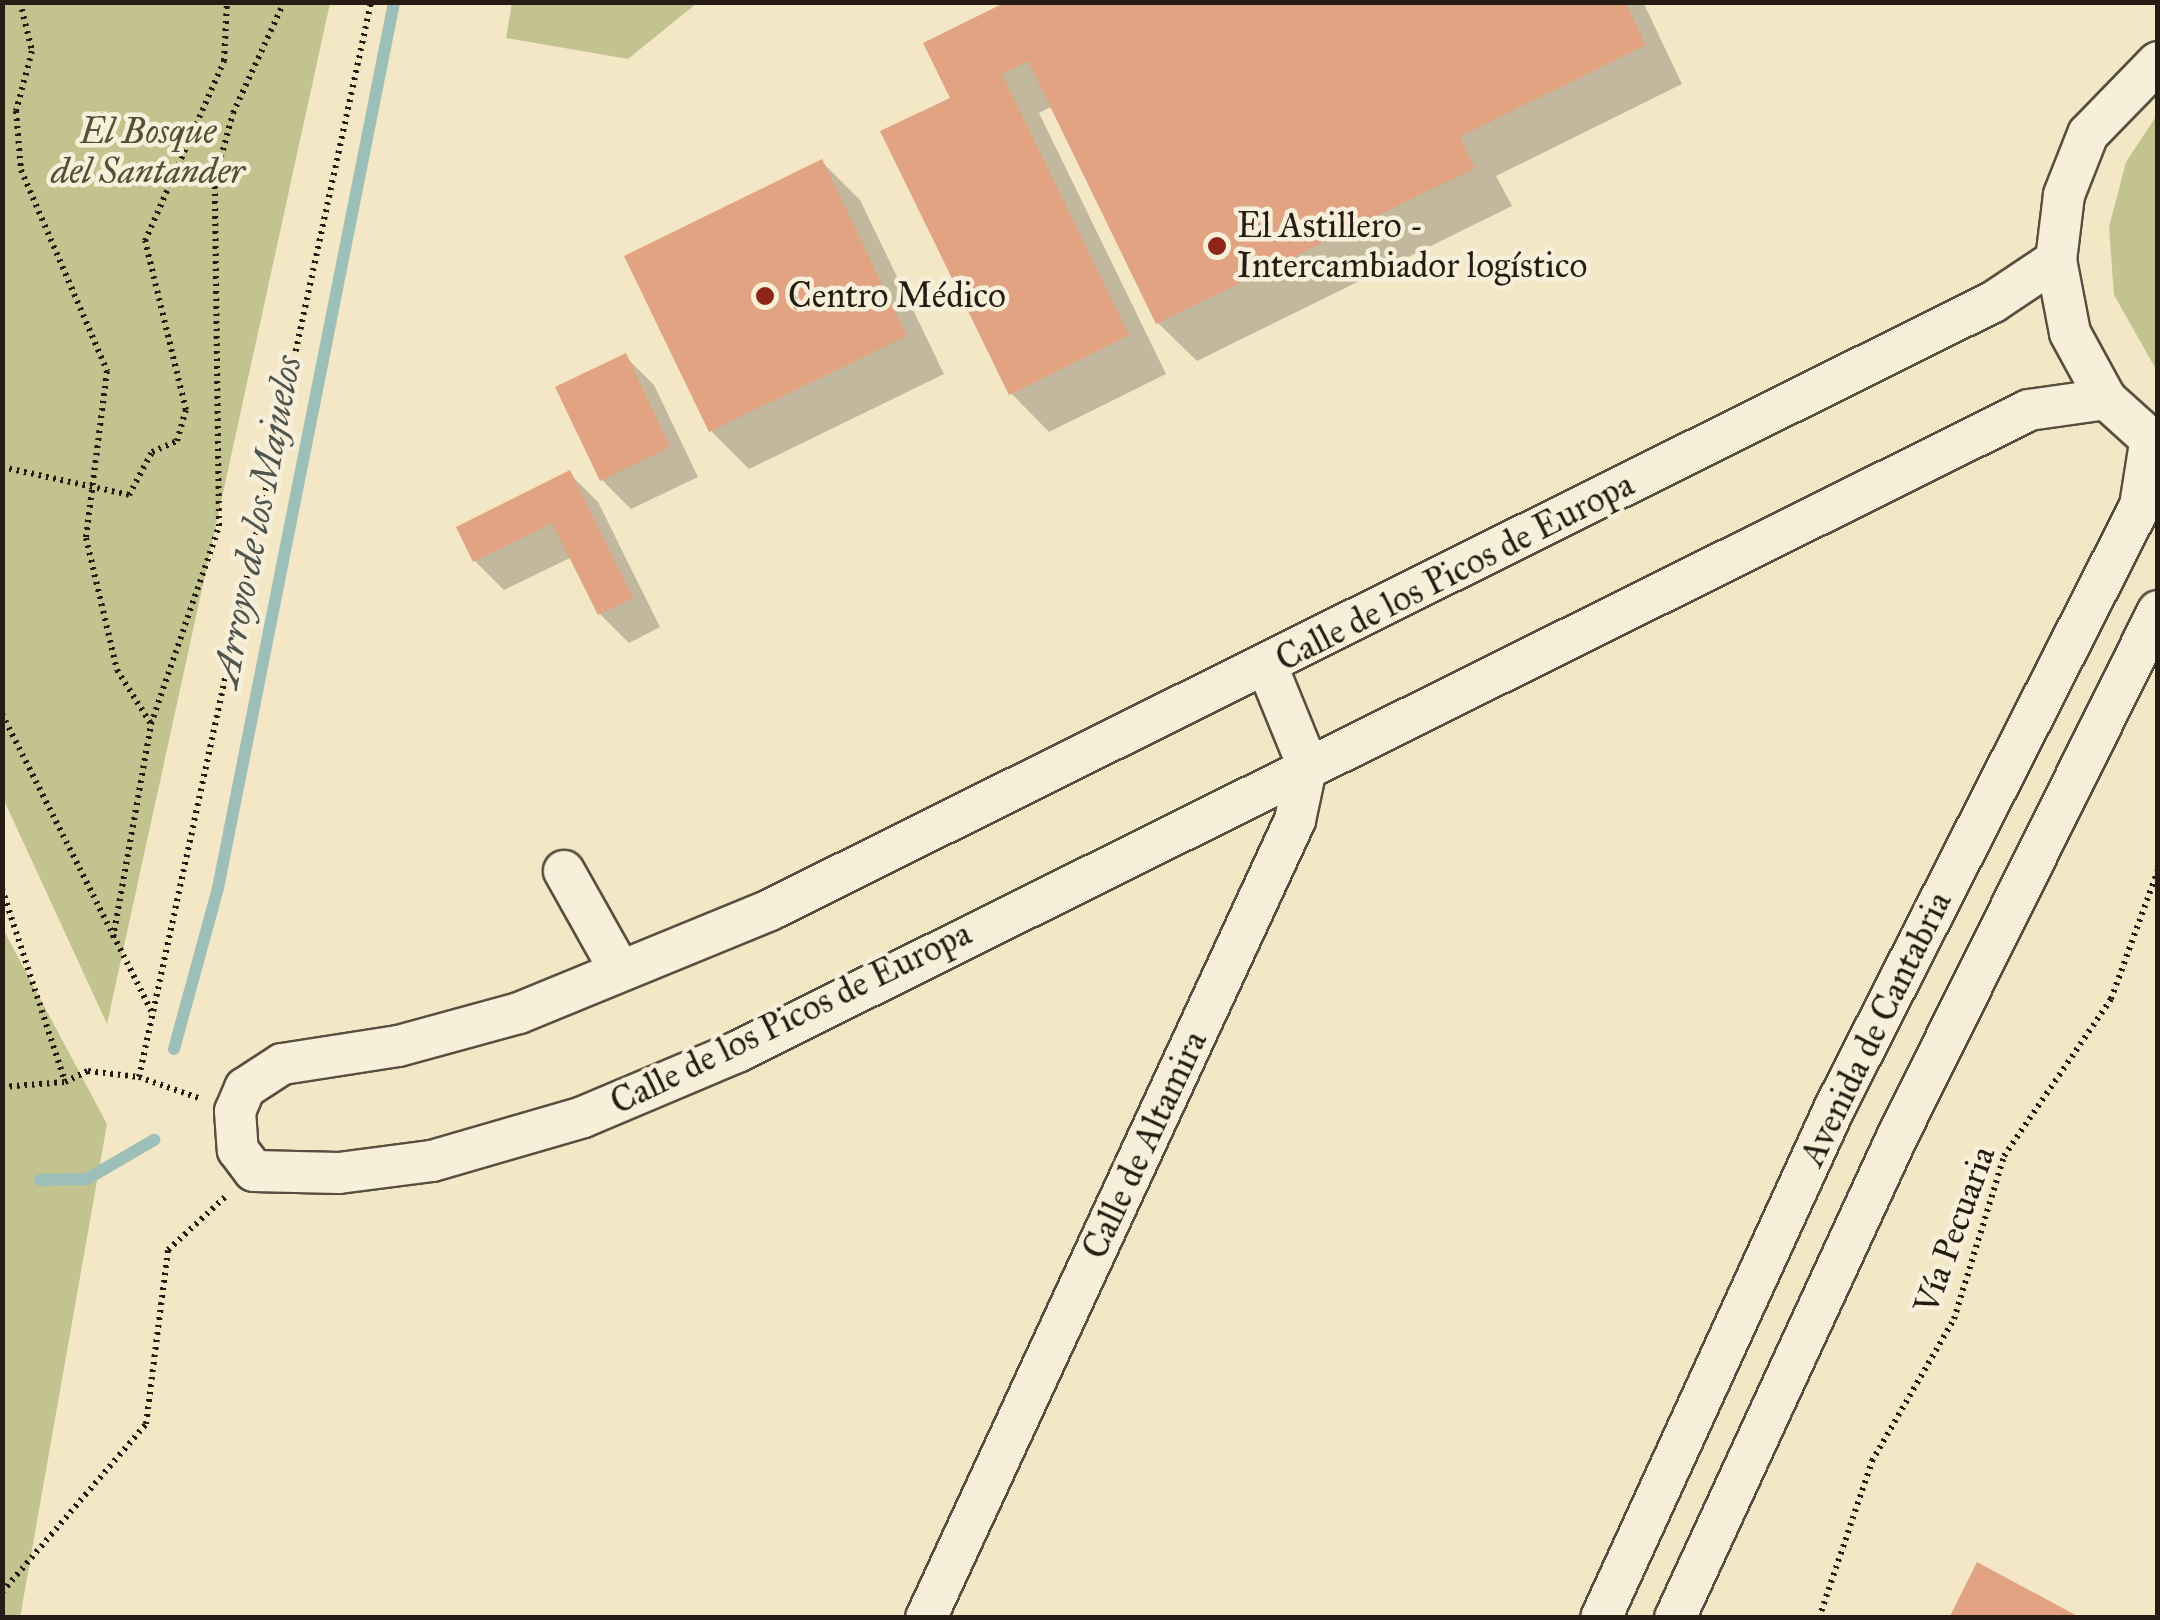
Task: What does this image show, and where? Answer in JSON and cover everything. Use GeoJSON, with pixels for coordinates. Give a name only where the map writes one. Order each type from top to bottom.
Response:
{"type":"FeatureCollection","features":[{"type":"Feature","properties":{"kind":"street"},"geometry":{"type":"LineString","coordinates":[[2154,444],[2106,399],[2070,333],[2056,260],[2064,195],[2088,134],[2129,82],[2158,62]]}},
{"type":"Feature","properties":{"kind":"street","name":"Calle de los Picos de Europa"},"geometry":{"type":"LineString","coordinates":[[235,1111],[246,1088],[282,1064],[398,1046],[519,1013],[770,910],[1993,302],[2056,260]]}},
{"type":"Feature","properties":{"kind":"street","name":"Calle de los Picos de Europa"},"geometry":{"type":"LineString","coordinates":[[254,1171],[432,1161],[582,1117],[739,1051],[1307,764],[2029,410],[2106,399]]}},
{"type":"Feature","properties":{"kind":"street","name":"Avenida de Cantabria"},"geometry":{"type":"LineString","coordinates":[[1601,1618],[1834,1109],[2140,506],[2154,444]]}},
{"type":"Feature","properties":{"kind":"street","name":"Avenida de Cantabria"},"geometry":{"type":"LineString","coordinates":[[1675,1618],[1897,1137],[2158,611]]}},
{"type":"Feature","properties":{"kind":"street"},"geometry":{"type":"LineString","coordinates":[[1267,666],[1307,764]]}},
{"type":"Feature","properties":{"kind":"street","name":"Calle de Altamira"},"geometry":{"type":"LineString","coordinates":[[926,1618],[1295,820],[1307,764]]}},
{"type":"Feature","properties":{"kind":"street"},"geometry":{"type":"LineString","coordinates":[[564,871],[619,969]]}},
{"type":"Feature","properties":{"kind":"street"},"geometry":{"type":"LineString","coordinates":[[235,1111],[238,1150],[254,1171]]}},
{"type":"Feature","properties":{"kind":"path"},"geometry":{"type":"LineString","coordinates":[[20,2],[32,51],[16,110],[21,170],[107,371],[86,538],[117,670],[151,724]]}},
{"type":"Feature","properties":{"kind":"path"},"geometry":{"type":"LineString","coordinates":[[2,467],[129,495],[152,452],[177,441],[186,410],[145,242],[224,61],[227,2]]}},
{"type":"Feature","properties":{"kind":"path"},"geometry":{"type":"LineString","coordinates":[[113,938],[151,724],[219,526],[215,179],[232,113],[284,2]]}},
{"type":"Feature","properties":{"kind":"path"},"geometry":{"type":"LineString","coordinates":[[140,1077],[152,1013],[177,933],[372,2]]}},
{"type":"Feature","properties":{"kind":"path"},"geometry":{"type":"LineString","coordinates":[[2,457],[15,467]]}},
{"type":"Feature","properties":{"kind":"path"},"geometry":{"type":"LineString","coordinates":[[2,714],[152,1013]]}},
{"type":"Feature","properties":{"kind":"path","name":"Vía Pecuaria"},"geometry":{"type":"LineString","coordinates":[[1819,1618],[1872,1461],[1954,1319],[2004,1156],[2111,999],[2158,870]]}},
{"type":"Feature","properties":{"kind":"path"},"geometry":{"type":"LineString","coordinates":[[2,890],[64,1082]]}},
{"type":"Feature","properties":{"kind":"path"},"geometry":{"type":"LineString","coordinates":[[2,1087],[64,1082],[88,1070],[140,1077],[235,1111]]}},
{"type":"Feature","properties":{"kind":"path"},"geometry":{"type":"LineString","coordinates":[[2,1592],[146,1424],[168,1250],[254,1171]]}},
{"type":"Feature","properties":{"kind":"green space"},"geometry":{"type":"Polygon","coordinates":[[[512,2],[697,3],[628,59],[506,38],[512,2]]]}},
{"type":"Feature","properties":{"kind":"green space","name":"El Bosque del Santander"},"geometry":{"type":"Polygon","coordinates":[[[2,3],[330,3],[107,1024],[3,798],[2,3]]]}},
{"type":"Feature","properties":{"kind":"green space"},"geometry":{"type":"Polygon","coordinates":[[[2157,115],[2158,371],[2114,295],[2109,227],[2126,162],[2157,115]]]}},
{"type":"Feature","properties":{"kind":"green space"},"geometry":{"type":"Polygon","coordinates":[[[3,929],[107,1124],[20,1618],[2,1617],[3,929]]]}},
{"type":"Feature","properties":{"kind":"building","name":"El Astillero - Intercambiador logístico"},"geometry":{"type":"Polygon","coordinates":[[[1006,2],[1625,2],[1646,45],[1460,137],[1475,168],[1156,324],[1028,61],[1002,74],[1129,335],[1009,395],[880,131],[950,98],[923,43],[1006,2]]]}},
{"type":"Feature","properties":{"kind":"building","name":"Centro Médico"},"geometry":{"type":"Polygon","coordinates":[[[822,159],[907,336],[709,432],[624,256],[822,159]]]}},
{"type":"Feature","properties":{"kind":"building"},"geometry":{"type":"Polygon","coordinates":[[[626,353],[670,447],[600,481],[555,387],[626,353]]]}},
{"type":"Feature","properties":{"kind":"building"},"geometry":{"type":"Polygon","coordinates":[[[570,470],[633,598],[598,615],[552,523],[473,562],[456,527],[570,470]]]}},
{"type":"Feature","properties":{"kind":"building"},"geometry":{"type":"Polygon","coordinates":[[[1977,1562],[2081,1618],[1949,1618],[1977,1562]]]}},
{"type":"Feature","properties":{"kind":"waterway","name":"Arroyo de los Majuelos"},"geometry":{"type":"LineString","coordinates":[[174,1049],[218,888],[394,2]]}},
{"type":"Feature","properties":{"kind":"waterway","name":"Arroyo de los Majuelos"},"geometry":{"type":"LineString","coordinates":[[40,1180],[87,1179],[154,1140]]}},
{"type":"Feature","properties":{"kind":"place","name":"El Astillero - Intercambiador logístico"},"geometry":{"type":"Point","coordinates":[1217,246]}},
{"type":"Feature","properties":{"kind":"place","name":"Centro Médico"},"geometry":{"type":"Point","coordinates":[765,296]}}]}
